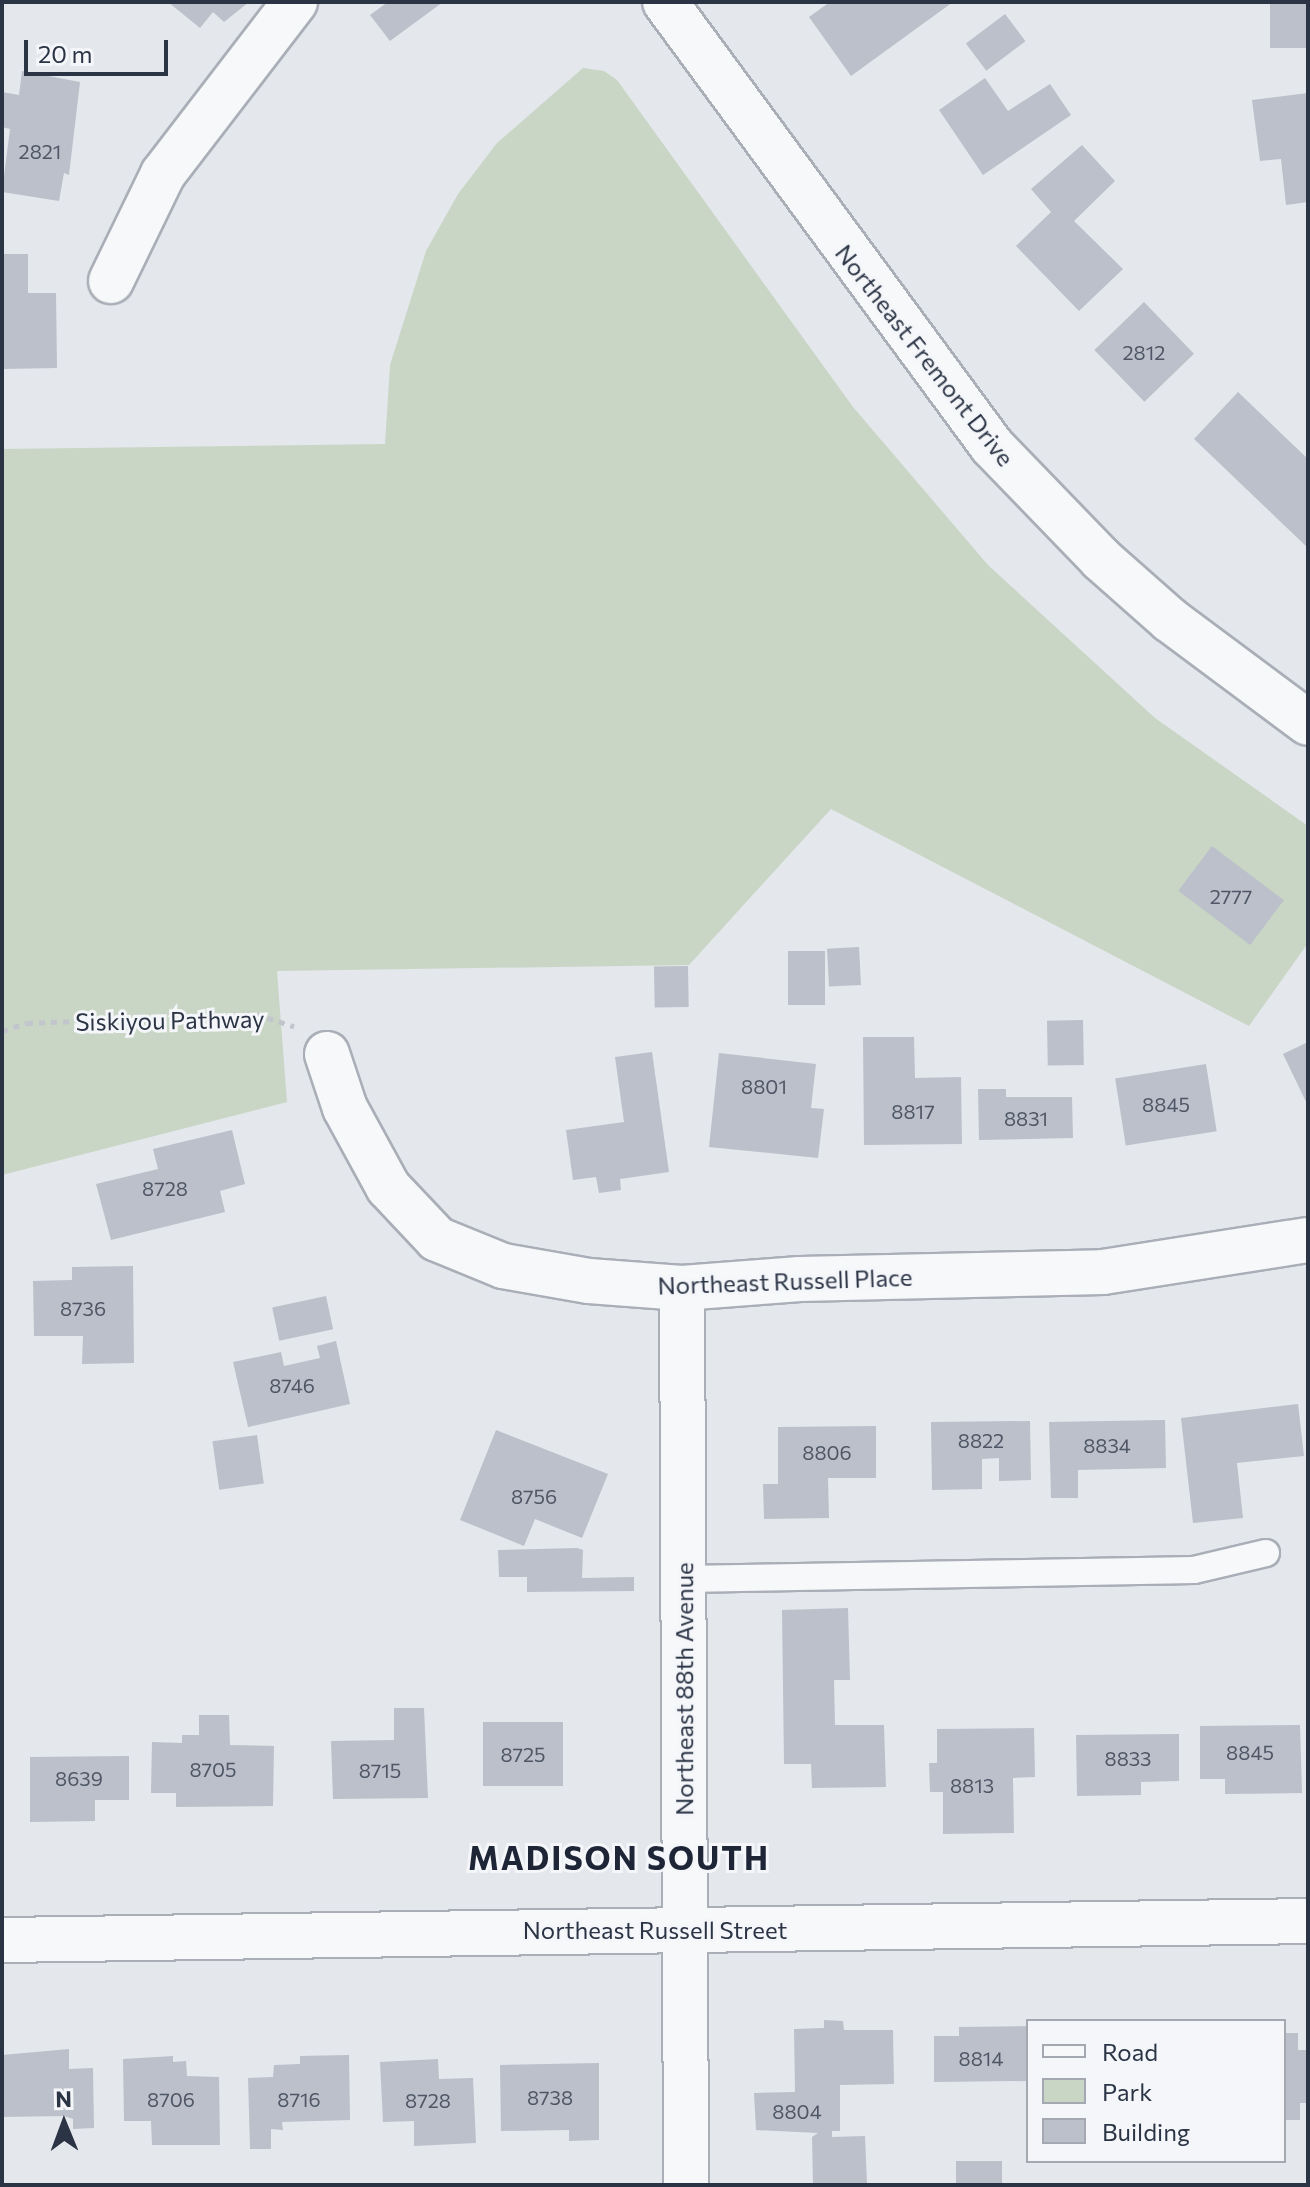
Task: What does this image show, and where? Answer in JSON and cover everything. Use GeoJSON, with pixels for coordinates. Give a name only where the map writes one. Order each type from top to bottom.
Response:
{"type":"FeatureCollection","features":[{"type":"Feature","properties":{"kind":"street"},"geometry":{"type":"LineString","coordinates":[[111,281],[163,174],[295,2]]}},
{"type":"Feature","properties":{"kind":"street","name":"Northeast Fremont Drive"},"geometry":{"type":"LineString","coordinates":[[679,7],[992,446],[1101,559],[1158,610],[1308,723]]}},
{"type":"Feature","properties":{"kind":"street","name":"Northeast Russell Place"},"geometry":{"type":"LineString","coordinates":[[327,1054],[366,1151],[388,1187],[437,1239],[468,1256],[503,1266],[589,1281],[682,1288],[800,1279],[1103,1272],[1308,1240]]}},
{"type":"Feature","properties":{"kind":"street","name":"Northeast 88th Avenue"},"geometry":{"type":"LineString","coordinates":[[682,1288],[686,2185]]}},
{"type":"Feature","properties":{"kind":"street","name":"Northeast Russell Street"},"geometry":{"type":"LineString","coordinates":[[2,1940],[1308,1921]]}},
{"type":"Feature","properties":{"kind":"lane"},"geometry":{"type":"LineString","coordinates":[[684,1579],[1194,1570],[1266,1553]]}},
{"type":"Feature","properties":{"kind":"path","name":"Siskiyou Pathway"},"geometry":{"type":"LineString","coordinates":[[2,1031],[27,1023],[256,1014],[294,1026],[315,1038],[327,1054]]}},
{"type":"Feature","properties":{"kind":"green space"},"geometry":{"type":"Polygon","coordinates":[[[583,68],[604,71],[617,80],[853,407],[988,565],[1155,718],[1308,826],[1308,943],[1249,1026],[831,809],[689,965],[277,971],[287,1102],[2,1175],[2,449],[385,444],[390,365],[426,251],[458,194],[497,143],[583,68]]]}},
{"type":"Feature","properties":{"kind":"building"},"geometry":{"type":"Polygon","coordinates":[[[168,2],[249,2],[224,22],[213,12],[200,28],[168,2]]]}},
{"type":"Feature","properties":{"kind":"building"},"geometry":{"type":"Polygon","coordinates":[[[388,2],[443,2],[390,41],[370,15],[388,2]]]}},
{"type":"Feature","properties":{"kind":"building"},"geometry":{"type":"Polygon","coordinates":[[[830,2],[953,2],[851,76],[809,17],[830,2]]]}},
{"type":"Feature","properties":{"kind":"building"},"geometry":{"type":"Polygon","coordinates":[[[1270,2],[1308,2],[1308,48],[1270,48],[1270,2]]]}},
{"type":"Feature","properties":{"kind":"building"},"geometry":{"type":"Polygon","coordinates":[[[1005,14],[1025,41],[986,71],[966,43],[1005,14]]]}},
{"type":"Feature","properties":{"kind":"building"},"geometry":{"type":"Polygon","coordinates":[[[22,71],[80,82],[69,175],[64,173],[59,201],[2,192],[10,129],[2,127],[2,92],[19,95],[22,71]]]}},
{"type":"Feature","properties":{"kind":"building"},"geometry":{"type":"Polygon","coordinates":[[[985,78],[1008,111],[1050,84],[1071,115],[983,175],[939,110],[985,78]]]}},
{"type":"Feature","properties":{"kind":"building"},"geometry":{"type":"Polygon","coordinates":[[[1308,93],[1308,202],[1286,205],[1281,159],[1260,161],[1252,100],[1308,93]]]}},
{"type":"Feature","properties":{"kind":"building"},"geometry":{"type":"Polygon","coordinates":[[[1082,145],[1115,181],[1074,221],[1123,269],[1079,311],[1016,246],[1051,212],[1031,189],[1082,145]]]}},
{"type":"Feature","properties":{"kind":"building"},"geometry":{"type":"Polygon","coordinates":[[[2,254],[28,254],[28,293],[56,293],[57,368],[2,369],[2,254]]]}},
{"type":"Feature","properties":{"kind":"building"},"geometry":{"type":"Polygon","coordinates":[[[1144,302],[1194,354],[1144,402],[1094,350],[1144,302]]]}},
{"type":"Feature","properties":{"kind":"building"},"geometry":{"type":"Polygon","coordinates":[[[1238,392],[1308,459],[1308,548],[1194,439],[1238,392]]]}},
{"type":"Feature","properties":{"kind":"building"},"geometry":{"type":"Polygon","coordinates":[[[1212,846],[1284,900],[1250,945],[1178,891],[1212,846]]]}},
{"type":"Feature","properties":{"kind":"building"},"geometry":{"type":"Polygon","coordinates":[[[859,947],[861,985],[829,987],[827,949],[859,947]]]}},
{"type":"Feature","properties":{"kind":"building"},"geometry":{"type":"Polygon","coordinates":[[[788,951],[825,951],[825,1005],[788,1005],[788,951]]]}},
{"type":"Feature","properties":{"kind":"building"},"geometry":{"type":"Polygon","coordinates":[[[688,966],[689,1007],[655,1008],[654,967],[688,966]]]}},
{"type":"Feature","properties":{"kind":"building"},"geometry":{"type":"Polygon","coordinates":[[[1083,1020],[1084,1065],[1048,1066],[1047,1021],[1083,1020]]]}},
{"type":"Feature","properties":{"kind":"building"},"geometry":{"type":"Polygon","coordinates":[[[863,1037],[914,1037],[915,1078],[961,1077],[962,1144],[864,1145],[863,1037]]]}},
{"type":"Feature","properties":{"kind":"building"},"geometry":{"type":"Polygon","coordinates":[[[1308,1042],[1308,1106],[1283,1054],[1308,1042]]]}},
{"type":"Feature","properties":{"kind":"building"},"geometry":{"type":"Polygon","coordinates":[[[652,1052],[669,1172],[620,1179],[621,1190],[599,1193],[596,1177],[573,1180],[566,1130],[624,1122],[615,1057],[652,1052]]]}},
{"type":"Feature","properties":{"kind":"building"},"geometry":{"type":"Polygon","coordinates":[[[719,1053],[816,1064],[811,1108],[824,1109],[818,1158],[709,1147],[719,1053]]]}},
{"type":"Feature","properties":{"kind":"building"},"geometry":{"type":"Polygon","coordinates":[[[1206,1064],[1217,1131],[1126,1146],[1115,1078],[1206,1064]]]}},
{"type":"Feature","properties":{"kind":"building"},"geometry":{"type":"Polygon","coordinates":[[[978,1089],[1006,1089],[1006,1097],[1072,1097],[1073,1138],[979,1140],[978,1089]]]}},
{"type":"Feature","properties":{"kind":"building"},"geometry":{"type":"Polygon","coordinates":[[[232,1130],[245,1184],[220,1191],[225,1212],[111,1240],[96,1184],[158,1169],[153,1149],[232,1130]]]}},
{"type":"Feature","properties":{"kind":"building"},"geometry":{"type":"Polygon","coordinates":[[[133,1266],[134,1363],[82,1364],[83,1336],[34,1336],[33,1281],[72,1280],[72,1267],[133,1266]]]}},
{"type":"Feature","properties":{"kind":"building"},"geometry":{"type":"Polygon","coordinates":[[[326,1296],[333,1329],[279,1341],[272,1307],[326,1296]]]}},
{"type":"Feature","properties":{"kind":"building"},"geometry":{"type":"Polygon","coordinates":[[[336,1341],[350,1404],[248,1427],[233,1362],[281,1352],[284,1366],[320,1358],[317,1346],[336,1341]]]}},
{"type":"Feature","properties":{"kind":"building"},"geometry":{"type":"Polygon","coordinates":[[[1298,1404],[1304,1456],[1237,1463],[1243,1518],[1193,1523],[1181,1418],[1298,1404]]]}},
{"type":"Feature","properties":{"kind":"building"},"geometry":{"type":"Polygon","coordinates":[[[1165,1420],[1166,1468],[1078,1470],[1078,1498],[1051,1498],[1049,1422],[1165,1420]]]}},
{"type":"Feature","properties":{"kind":"building"},"geometry":{"type":"Polygon","coordinates":[[[1030,1421],[1031,1480],[999,1481],[999,1458],[982,1459],[982,1489],[932,1490],[931,1422],[1030,1421]]]}},
{"type":"Feature","properties":{"kind":"building"},"geometry":{"type":"Polygon","coordinates":[[[876,1426],[876,1478],[828,1478],[829,1518],[764,1519],[763,1484],[778,1484],[778,1427],[876,1426]]]}},
{"type":"Feature","properties":{"kind":"building"},"geometry":{"type":"Polygon","coordinates":[[[496,1430],[608,1474],[582,1538],[535,1519],[524,1546],[460,1520],[496,1430]]]}},
{"type":"Feature","properties":{"kind":"building"},"geometry":{"type":"Polygon","coordinates":[[[257,1435],[264,1484],[219,1490],[212,1441],[257,1435]]]}},
{"type":"Feature","properties":{"kind":"building"},"geometry":{"type":"Polygon","coordinates":[[[498,1550],[583,1550],[582,1578],[634,1577],[634,1591],[527,1592],[527,1577],[499,1577],[498,1550]]]}},
{"type":"Feature","properties":{"kind":"building"},"geometry":{"type":"Polygon","coordinates":[[[848,1608],[850,1680],[834,1680],[835,1725],[884,1725],[886,1787],[812,1788],[811,1764],[784,1764],[782,1610],[848,1608]]]}},
{"type":"Feature","properties":{"kind":"building"},"geometry":{"type":"Polygon","coordinates":[[[394,1708],[424,1708],[428,1798],[333,1799],[331,1741],[394,1740],[394,1708]]]}},
{"type":"Feature","properties":{"kind":"building"},"geometry":{"type":"Polygon","coordinates":[[[199,1715],[229,1715],[230,1745],[274,1746],[273,1806],[176,1807],[176,1793],[151,1793],[152,1742],[182,1743],[182,1735],[199,1735],[199,1715]]]}},
{"type":"Feature","properties":{"kind":"building"},"geometry":{"type":"Polygon","coordinates":[[[483,1722],[563,1722],[563,1786],[483,1786],[483,1722]]]}},
{"type":"Feature","properties":{"kind":"building"},"geometry":{"type":"Polygon","coordinates":[[[1300,1725],[1302,1793],[1225,1794],[1225,1779],[1200,1779],[1200,1726],[1300,1725]]]}},
{"type":"Feature","properties":{"kind":"building"},"geometry":{"type":"Polygon","coordinates":[[[1034,1728],[1035,1777],[1013,1778],[1014,1833],[943,1834],[943,1792],[930,1792],[929,1763],[937,1763],[937,1729],[1034,1728]]]}},
{"type":"Feature","properties":{"kind":"building"},"geometry":{"type":"Polygon","coordinates":[[[1179,1734],[1179,1781],[1141,1782],[1141,1795],[1077,1796],[1076,1735],[1179,1734]]]}},
{"type":"Feature","properties":{"kind":"building"},"geometry":{"type":"Polygon","coordinates":[[[129,1756],[129,1800],[95,1800],[95,1821],[30,1822],[30,1757],[129,1756]]]}},
{"type":"Feature","properties":{"kind":"building"},"geometry":{"type":"Polygon","coordinates":[[[824,2020],[843,2021],[844,2030],[893,2030],[894,2084],[840,2085],[840,2131],[832,2131],[832,2137],[865,2136],[867,2184],[813,2184],[812,2137],[818,2133],[756,2130],[754,2093],[795,2092],[794,2029],[824,2028],[824,2020]]]}},
{"type":"Feature","properties":{"kind":"building"},"geometry":{"type":"Polygon","coordinates":[[[1026,2026],[1026,2081],[934,2082],[934,2036],[959,2036],[959,2027],[1026,2026]]]}},
{"type":"Feature","properties":{"kind":"building"},"geometry":{"type":"Polygon","coordinates":[[[1286,2033],[1298,2033],[1298,2050],[1308,2050],[1308,2103],[1300,2103],[1300,2120],[1286,2120],[1286,2033]]]}},
{"type":"Feature","properties":{"kind":"building"},"geometry":{"type":"Polygon","coordinates":[[[69,2049],[69,2069],[93,2068],[94,2128],[73,2129],[73,2119],[64,2116],[2,2117],[2,2055],[69,2049]]]}},
{"type":"Feature","properties":{"kind":"building"},"geometry":{"type":"Polygon","coordinates":[[[349,2055],[350,2120],[282,2122],[283,2130],[271,2129],[271,2149],[250,2149],[248,2078],[273,2077],[274,2065],[300,2064],[300,2056],[349,2055]]]}},
{"type":"Feature","properties":{"kind":"building"},"geometry":{"type":"Polygon","coordinates":[[[173,2056],[173,2062],[186,2061],[187,2076],[219,2077],[220,2145],[152,2145],[151,2121],[124,2121],[123,2059],[173,2056]]]}},
{"type":"Feature","properties":{"kind":"building"},"geometry":{"type":"Polygon","coordinates":[[[438,2059],[439,2079],[473,2078],[476,2143],[414,2146],[414,2121],[383,2122],[380,2062],[438,2059]]]}},
{"type":"Feature","properties":{"kind":"building"},"geometry":{"type":"Polygon","coordinates":[[[599,2063],[599,2140],[569,2141],[569,2130],[501,2131],[500,2065],[599,2063]]]}},
{"type":"Feature","properties":{"kind":"building"},"geometry":{"type":"Polygon","coordinates":[[[956,2161],[1002,2161],[1002,2185],[956,2185],[956,2161]]]}},
{"type":"Feature","properties":{"kind":"district","name":"MADISON SOUTH"},"geometry":{"type":"Point","coordinates":[619,1857]}}]}
